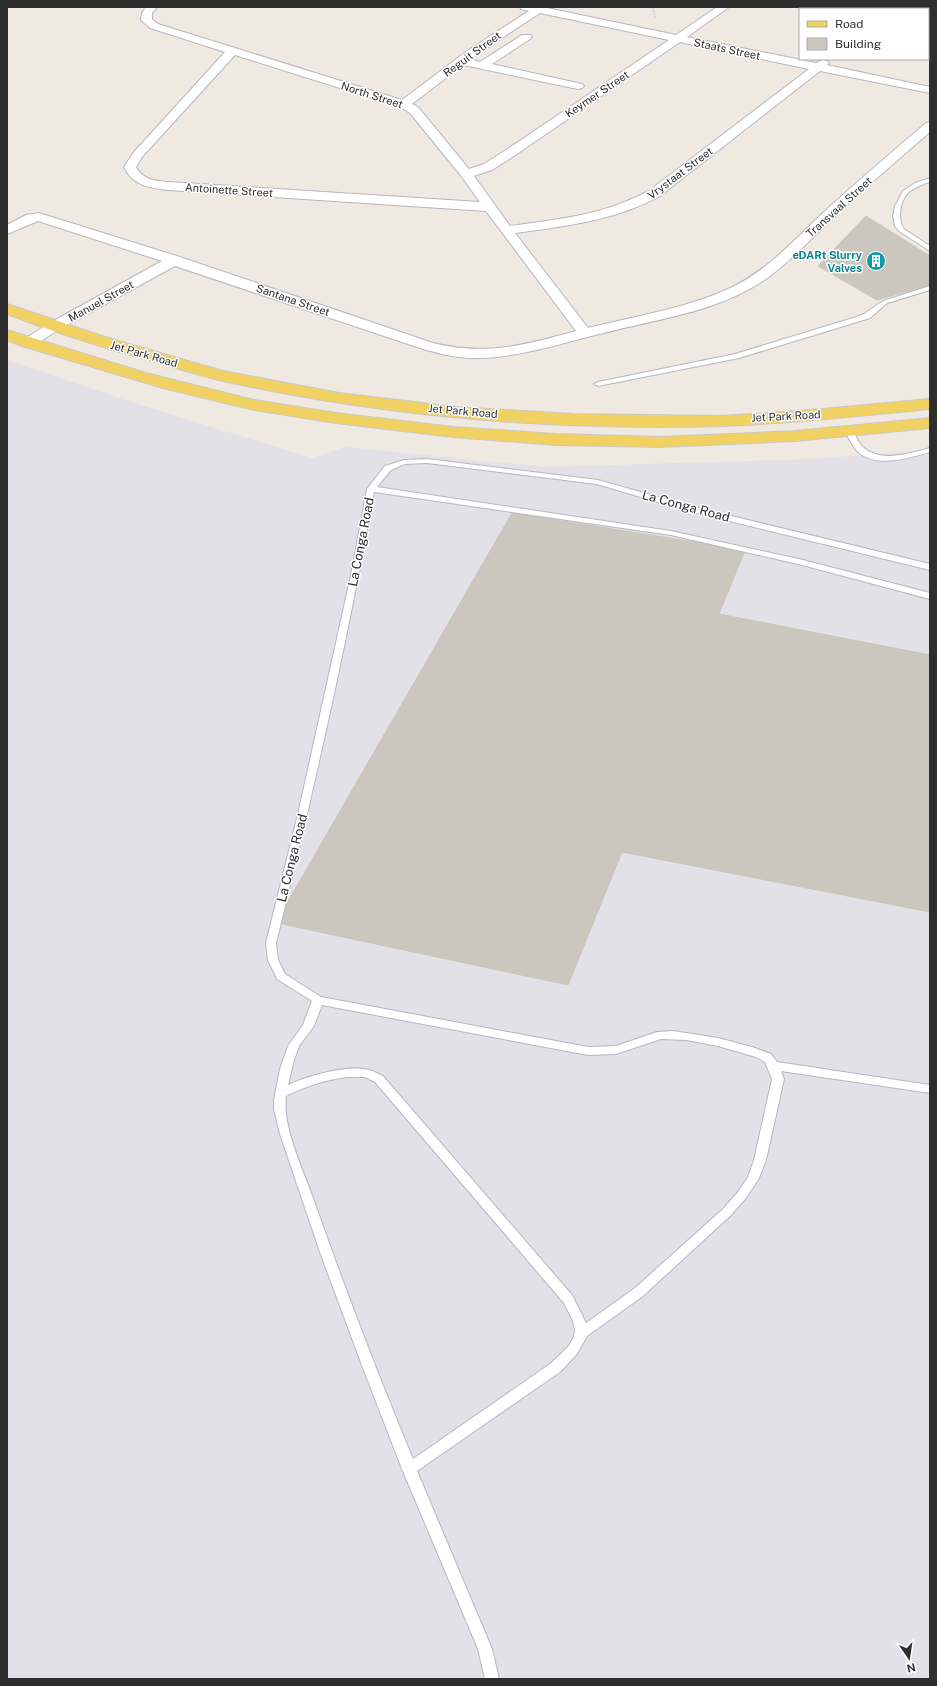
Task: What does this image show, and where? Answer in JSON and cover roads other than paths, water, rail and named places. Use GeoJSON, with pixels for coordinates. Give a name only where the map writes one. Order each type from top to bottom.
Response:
{"type":"FeatureCollection","features":[{"type":"Feature","properties":{"kind":"main road","name":"Jet Park Road"},"geometry":{"type":"LineString","coordinates":[[7,309],[53,327],[222,376],[324,395],[435,409],[563,419],[692,421],[816,415],[930,404]]}},
{"type":"Feature","properties":{"kind":"main road","name":"Jet Park Road"},"geometry":{"type":"LineString","coordinates":[[7,335],[28,343],[172,386],[255,405],[337,419],[420,429],[568,440],[661,442],[746,439],[849,432],[930,423]]}},
{"type":"Feature","properties":{"kind":"street","name":"North Street"},"geometry":{"type":"LineString","coordinates":[[152,7],[146,14],[146,20],[149,23],[232,51],[404,104],[418,114],[466,174],[585,333]]}},
{"type":"Feature","properties":{"kind":"street","name":"Staats Street"},"geometry":{"type":"LineString","coordinates":[[525,7],[541,8],[816,68],[930,90]]}},
{"type":"Feature","properties":{"kind":"street","name":"Keymer Street"},"geometry":{"type":"LineString","coordinates":[[466,174],[488,167],[510,153],[724,7]]}},
{"type":"Feature","properties":{"kind":"street","name":"Reguit Street"},"geometry":{"type":"LineString","coordinates":[[404,104],[461,60],[501,32],[541,8]]}},
{"type":"Feature","properties":{"kind":"street"},"geometry":{"type":"LineString","coordinates":[[483,65],[526,37]]}},
{"type":"Feature","properties":{"kind":"street","name":"Antoinette Street"},"geometry":{"type":"LineString","coordinates":[[232,51],[197,87],[167,123],[137,154],[130,166],[132,173],[137,178],[152,184],[169,186],[490,207]]}},
{"type":"Feature","properties":{"kind":"street"},"geometry":{"type":"LineString","coordinates":[[461,60],[578,86]]}},
{"type":"Feature","properties":{"kind":"street","name":"Vrystaat Street"},"geometry":{"type":"LineString","coordinates":[[507,230],[588,219],[610,214],[639,203],[655,193],[826,60]]}},
{"type":"Feature","properties":{"kind":"street","name":"Transvaal Street"},"geometry":{"type":"LineString","coordinates":[[585,333],[712,301],[734,292],[751,282],[783,257],[837,207],[930,126]]}},
{"type":"Feature","properties":{"kind":"street","name":"Santana Street"},"geometry":{"type":"LineString","coordinates":[[7,230],[30,218],[39,217],[448,351],[479,354],[503,351],[585,333]]}},
{"type":"Feature","properties":{"kind":"street","name":"Manuel Street"},"geometry":{"type":"LineString","coordinates":[[28,343],[53,327],[174,260]]}},
{"type":"Feature","properties":{"kind":"lane"},"geometry":{"type":"LineString","coordinates":[[930,180],[918,184],[905,192],[896,218],[898,226],[901,230],[930,249]]}},
{"type":"Feature","properties":{"kind":"lane"},"geometry":{"type":"LineString","coordinates":[[598,384],[736,356],[856,320],[867,316],[885,302],[930,288]]}},
{"type":"Feature","properties":{"kind":"lane"},"geometry":{"type":"LineString","coordinates":[[849,432],[860,449],[869,455],[877,457],[902,457],[930,450]]}},
{"type":"Feature","properties":{"kind":"lane","name":"La Conga Road"},"geometry":{"type":"LineString","coordinates":[[318,1000],[280,976],[273,960],[271,943],[304,814],[355,575],[371,489],[388,468],[404,462],[427,461],[598,482],[687,508],[930,567]]}},
{"type":"Feature","properties":{"kind":"lane"},"geometry":{"type":"LineString","coordinates":[[371,489],[671,533],[803,563],[930,596]]}},
{"type":"Feature","properties":{"kind":"lane"},"geometry":{"type":"LineString","coordinates":[[409,1469],[555,1368],[576,1349],[582,1333],[639,1292],[727,1212],[742,1195],[753,1178],[760,1160],[778,1079],[774,1066],[767,1057],[754,1052],[680,1034],[646,1039],[617,1050],[604,1052],[588,1051],[318,1000],[307,1028],[297,1040],[291,1053],[280,1100],[280,1108],[286,1132],[325,1250],[409,1469],[485,1649],[492,1679]]}},
{"type":"Feature","properties":{"kind":"lane"},"geometry":{"type":"LineString","coordinates":[[774,1066],[930,1089]]}},
{"type":"Feature","properties":{"kind":"lane"},"geometry":{"type":"LineString","coordinates":[[282,1093],[304,1082],[321,1077],[348,1073],[367,1073],[379,1079],[568,1299],[578,1318],[582,1333]]}},
{"type":"Feature","properties":{"kind":"place","name":"eDARt Slurry Valves"},"geometry":{"type":"Point","coordinates":[876,261]}}]}
